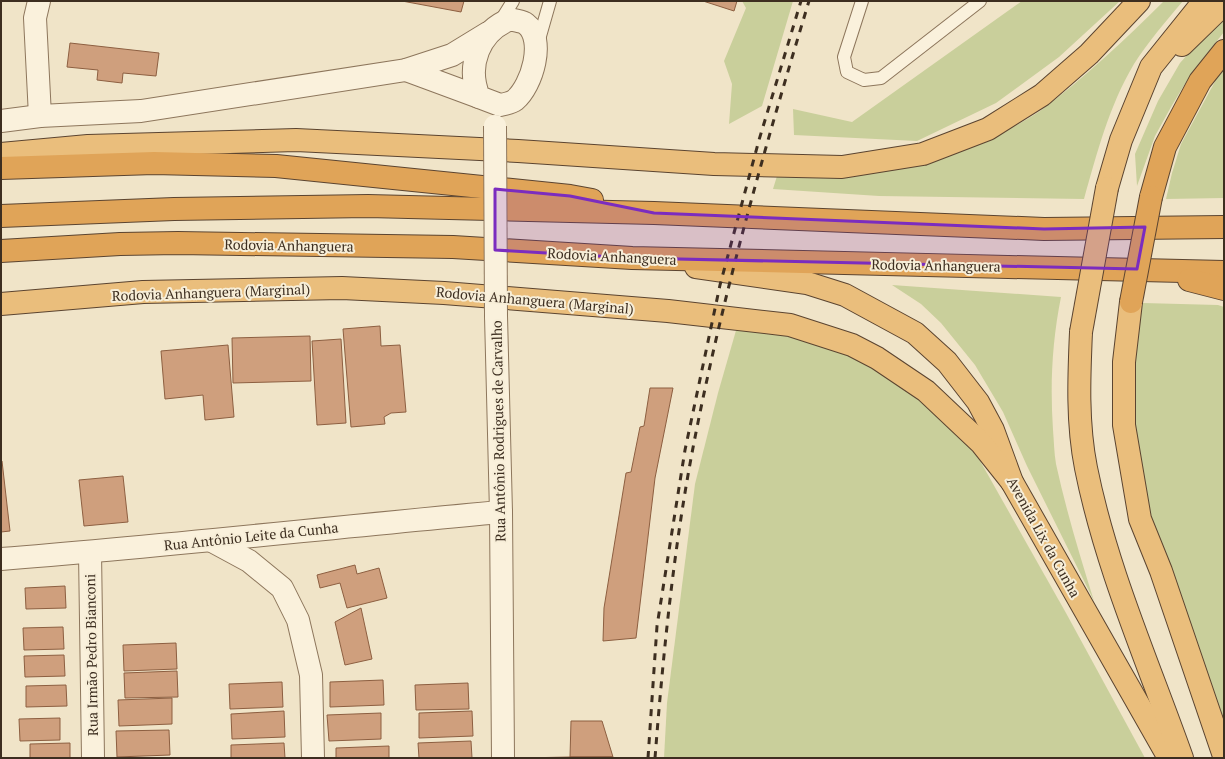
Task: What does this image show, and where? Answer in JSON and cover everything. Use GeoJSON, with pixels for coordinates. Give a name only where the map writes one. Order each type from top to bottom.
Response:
{"type":"FeatureCollection","features":[{"type":"Feature","properties":{"kind":"highway"},"geometry":{"type":"LineString","coordinates":[[1,154],[88,146],[296,140],[518,151],[714,164],[842,167],[923,154],[988,129],[1042,95],[1089,54],[1139,1]]}},
{"type":"Feature","properties":{"kind":"highway"},"geometry":{"type":"LineString","coordinates":[[1182,758],[1110,563],[1086,467],[1080,428],[1081,332],[1107,188],[1121,140],[1151,67],[1182,25],[1204,1]]}},
{"type":"Feature","properties":{"kind":"highway"},"geometry":{"type":"LineString","coordinates":[[1151,67],[1174,52],[1224,4]]}},
{"type":"Feature","properties":{"kind":"highway"},"geometry":{"type":"LineString","coordinates":[[1224,51],[1200,81],[1166,147],[1151,197],[1131,302],[1124,362],[1124,425],[1140,518],[1161,571],[1224,756]]}},
{"type":"Feature","properties":{"kind":"highway"},"geometry":{"type":"LineString","coordinates":[[1,168],[154,162],[276,166],[570,196],[654,213]]}},
{"type":"Feature","properties":{"kind":"highway"},"geometry":{"type":"LineString","coordinates":[[1,216],[166,209],[368,206],[654,213],[1044,229],[1219,226]]}},
{"type":"Feature","properties":{"kind":"highway","name":"Rodovia Anhanguera"},"geometry":{"type":"LineString","coordinates":[[1,251],[120,244],[178,243],[453,247],[632,258],[1224,272]]}},
{"type":"Feature","properties":{"kind":"highway","name":"Avenida Lix da Cunha"},"geometry":{"type":"LineString","coordinates":[[632,258],[807,283],[845,295],[915,333],[948,362],[978,402],[993,430],[1012,482],[1168,758]]}},
{"type":"Feature","properties":{"kind":"highway"},"geometry":{"type":"LineString","coordinates":[[1143,269],[1224,288]]}},
{"type":"Feature","properties":{"kind":"highway","name":"Rodovia Anhanguera (Marginal)"},"geometry":{"type":"LineString","coordinates":[[1,304],[143,292],[342,288],[444,293],[668,311],[790,326],[852,345],[877,358],[915,383],[931,395],[981,443],[1012,482]]}},
{"type":"Feature","properties":{"kind":"street"},"geometry":{"type":"LineString","coordinates":[[39,1],[35,18],[40,116]]}},
{"type":"Feature","properties":{"kind":"street"},"geometry":{"type":"LineString","coordinates":[[1,121],[40,116],[141,111],[406,70],[452,55],[494,28],[511,20],[525,23],[534,33],[537,46],[534,64],[521,93],[498,116],[479,97],[406,70]]}},
{"type":"Feature","properties":{"kind":"street"},"geometry":{"type":"LineString","coordinates":[[479,97],[476,88],[474,67],[480,47],[494,28]]}},
{"type":"Feature","properties":{"kind":"street","name":"Rua Antônio Rodrigues de Carvalho"},"geometry":{"type":"LineString","coordinates":[[498,116],[496,316],[501,512],[503,758]]}},
{"type":"Feature","properties":{"kind":"street","name":"Rua Antônio Leite da Cunha"},"geometry":{"type":"LineString","coordinates":[[1,559],[212,541],[327,528],[501,512]]}},
{"type":"Feature","properties":{"kind":"street"},"geometry":{"type":"LineString","coordinates":[[212,541],[249,561],[282,588],[298,620],[310,675],[313,758]]}},
{"type":"Feature","properties":{"kind":"street","name":"Rua Irmão Pedro Bianconi"},"geometry":{"type":"LineString","coordinates":[[90,552],[93,758]]}},
{"type":"Feature","properties":{"kind":"lane"},"geometry":{"type":"LineString","coordinates":[[494,28],[513,1]]}},
{"type":"Feature","properties":{"kind":"lane"},"geometry":{"type":"LineString","coordinates":[[537,46],[550,1]]}},
{"type":"Feature","properties":{"kind":"lane"},"geometry":{"type":"LineString","coordinates":[[862,1],[844,57],[847,72],[864,80],[881,78],[980,1]]}},
{"type":"Feature","properties":{"kind":"highlighted area"},"geometry":{"type":"Polygon","coordinates":[[[495,189],[570,196],[654,213],[1044,229],[1145,227],[1137,269],[632,258],[495,250],[495,189]]]}},
{"type":"Feature","properties":{"kind":"green space"},"geometry":{"type":"Polygon","coordinates":[[[742,1],[793,1],[762,106],[729,124],[732,84],[724,61],[746,8],[742,1]]]}},
{"type":"Feature","properties":{"kind":"green space"},"geometry":{"type":"Polygon","coordinates":[[[1022,1],[1120,1],[1059,57],[996,103],[917,141],[794,135],[793,109],[852,122],[1022,1]]]}},
{"type":"Feature","properties":{"kind":"green space"},"geometry":{"type":"Polygon","coordinates":[[[1164,1],[1183,1],[1145,48],[1134,64],[1117,96],[1104,130],[1084,199],[879,196],[773,189],[777,176],[980,143],[1040,111],[1104,58],[1164,1]]]}},
{"type":"Feature","properties":{"kind":"green space"},"geometry":{"type":"Polygon","coordinates":[[[1224,14],[1224,32],[1192,72],[1171,107],[1155,136],[1137,186],[1135,154],[1158,101],[1180,63],[1224,14]]]}},
{"type":"Feature","properties":{"kind":"green space"},"geometry":{"type":"Polygon","coordinates":[[[1224,69],[1224,198],[1166,199],[1181,144],[1218,76],[1224,69]]]}},
{"type":"Feature","properties":{"kind":"green space"},"geometry":{"type":"Polygon","coordinates":[[[892,285],[1061,297],[1054,347],[1052,380],[1052,413],[1055,456],[1078,550],[1094,601],[1027,466],[1003,412],[975,365],[941,323],[921,304],[892,285]]]}},
{"type":"Feature","properties":{"kind":"green space"},"geometry":{"type":"Polygon","coordinates":[[[1143,303],[1218,305],[1224,307],[1224,728],[1142,506],[1133,452],[1135,343],[1143,303]]]}},
{"type":"Feature","properties":{"kind":"green space"},"geometry":{"type":"Polygon","coordinates":[[[737,327],[786,331],[850,355],[916,392],[950,424],[979,459],[1066,613],[1145,758],[664,758],[667,703],[695,484],[718,393],[737,327]]]}},
{"type":"Feature","properties":{"kind":"building"},"geometry":{"type":"Polygon","coordinates":[[[402,1],[464,1],[461,12],[402,1]]]}},
{"type":"Feature","properties":{"kind":"building"},"geometry":{"type":"Polygon","coordinates":[[[703,1],[737,1],[734,11],[703,1]]]}},
{"type":"Feature","properties":{"kind":"building"},"geometry":{"type":"Polygon","coordinates":[[[70,43],[159,53],[156,76],[123,73],[122,83],[97,80],[98,70],[67,67],[70,43]]]}},
{"type":"Feature","properties":{"kind":"building"},"geometry":{"type":"Polygon","coordinates":[[[380,326],[381,346],[400,345],[406,412],[391,413],[384,417],[385,424],[351,427],[343,329],[380,326]]]}},
{"type":"Feature","properties":{"kind":"building"},"geometry":{"type":"Polygon","coordinates":[[[310,336],[311,381],[233,383],[232,338],[310,336]]]}},
{"type":"Feature","properties":{"kind":"building"},"geometry":{"type":"Polygon","coordinates":[[[341,339],[346,423],[317,425],[312,341],[341,339]]]}},
{"type":"Feature","properties":{"kind":"building"},"geometry":{"type":"Polygon","coordinates":[[[228,345],[234,417],[205,420],[203,395],[165,399],[161,351],[228,345]]]}},
{"type":"Feature","properties":{"kind":"building"},"geometry":{"type":"Polygon","coordinates":[[[650,388],[673,388],[655,478],[636,638],[603,641],[604,608],[626,473],[631,472],[640,427],[644,426],[650,388]]]}},
{"type":"Feature","properties":{"kind":"building"},"geometry":{"type":"Polygon","coordinates":[[[2,461],[10,531],[1,532],[1,462],[2,461]]]}},
{"type":"Feature","properties":{"kind":"building"},"geometry":{"type":"Polygon","coordinates":[[[123,476],[128,522],[84,526],[79,480],[123,476]]]}},
{"type":"Feature","properties":{"kind":"building"},"geometry":{"type":"Polygon","coordinates":[[[355,565],[357,574],[379,568],[387,598],[347,608],[340,583],[320,588],[317,575],[355,565]]]}},
{"type":"Feature","properties":{"kind":"building"},"geometry":{"type":"Polygon","coordinates":[[[65,586],[66,608],[26,609],[25,588],[65,586]]]}},
{"type":"Feature","properties":{"kind":"building"},"geometry":{"type":"Polygon","coordinates":[[[361,608],[372,659],[345,665],[335,622],[361,608]]]}},
{"type":"Feature","properties":{"kind":"building"},"geometry":{"type":"Polygon","coordinates":[[[63,627],[64,649],[24,650],[23,628],[63,627]]]}},
{"type":"Feature","properties":{"kind":"building"},"geometry":{"type":"Polygon","coordinates":[[[176,643],[177,669],[124,671],[123,645],[176,643]]]}},
{"type":"Feature","properties":{"kind":"building"},"geometry":{"type":"Polygon","coordinates":[[[64,655],[65,676],[25,677],[24,656],[64,655]]]}},
{"type":"Feature","properties":{"kind":"building"},"geometry":{"type":"Polygon","coordinates":[[[177,671],[178,697],[125,698],[124,673],[177,671]]]}},
{"type":"Feature","properties":{"kind":"building"},"geometry":{"type":"Polygon","coordinates":[[[383,680],[384,705],[330,707],[330,682],[383,680]]]}},
{"type":"Feature","properties":{"kind":"building"},"geometry":{"type":"Polygon","coordinates":[[[282,682],[283,707],[230,709],[229,684],[282,682]]]}},
{"type":"Feature","properties":{"kind":"building"},"geometry":{"type":"Polygon","coordinates":[[[468,683],[469,709],[416,710],[415,685],[468,683]]]}},
{"type":"Feature","properties":{"kind":"building"},"geometry":{"type":"Polygon","coordinates":[[[66,685],[67,706],[26,707],[26,686],[66,685]]]}},
{"type":"Feature","properties":{"kind":"building"},"geometry":{"type":"Polygon","coordinates":[[[172,698],[172,724],[119,726],[118,700],[172,698]]]}},
{"type":"Feature","properties":{"kind":"building"},"geometry":{"type":"Polygon","coordinates":[[[284,711],[285,737],[232,739],[231,714],[284,711]]]}},
{"type":"Feature","properties":{"kind":"building"},"geometry":{"type":"Polygon","coordinates":[[[472,711],[473,736],[419,738],[419,713],[472,711]]]}},
{"type":"Feature","properties":{"kind":"building"},"geometry":{"type":"Polygon","coordinates":[[[381,713],[381,739],[329,741],[327,715],[381,713]]]}},
{"type":"Feature","properties":{"kind":"building"},"geometry":{"type":"Polygon","coordinates":[[[60,718],[60,740],[20,741],[19,719],[60,718]]]}},
{"type":"Feature","properties":{"kind":"building"},"geometry":{"type":"Polygon","coordinates":[[[571,721],[602,721],[613,757],[570,757],[571,721]]]}},
{"type":"Feature","properties":{"kind":"building"},"geometry":{"type":"Polygon","coordinates":[[[169,730],[170,755],[117,757],[116,731],[169,730]]]}},
{"type":"Feature","properties":{"kind":"building"},"geometry":{"type":"Polygon","coordinates":[[[471,741],[472,758],[419,758],[418,743],[471,741]]]}},
{"type":"Feature","properties":{"kind":"building"},"geometry":{"type":"Polygon","coordinates":[[[70,743],[70,758],[30,758],[30,744],[70,743]]]}},
{"type":"Feature","properties":{"kind":"building"},"geometry":{"type":"Polygon","coordinates":[[[284,743],[285,758],[231,758],[231,745],[284,743]]]}},
{"type":"Feature","properties":{"kind":"building"},"geometry":{"type":"Polygon","coordinates":[[[389,746],[389,758],[336,758],[336,748],[389,746]]]}},
{"type":"Feature","properties":{"kind":"building"},"geometry":{"type":"Polygon","coordinates":[[[570,757],[613,757],[521,758],[570,757]]]}},
{"type":"Feature","properties":{"kind":"railway"},"geometry":{"type":"LineString","coordinates":[[648,758],[657,626],[685,450],[720,285],[759,140],[801,1]]}},
{"type":"Feature","properties":{"kind":"railway"},"geometry":{"type":"LineString","coordinates":[[655,758],[661,682],[674,567],[692,453],[716,339],[744,226],[809,1]]}}]}
